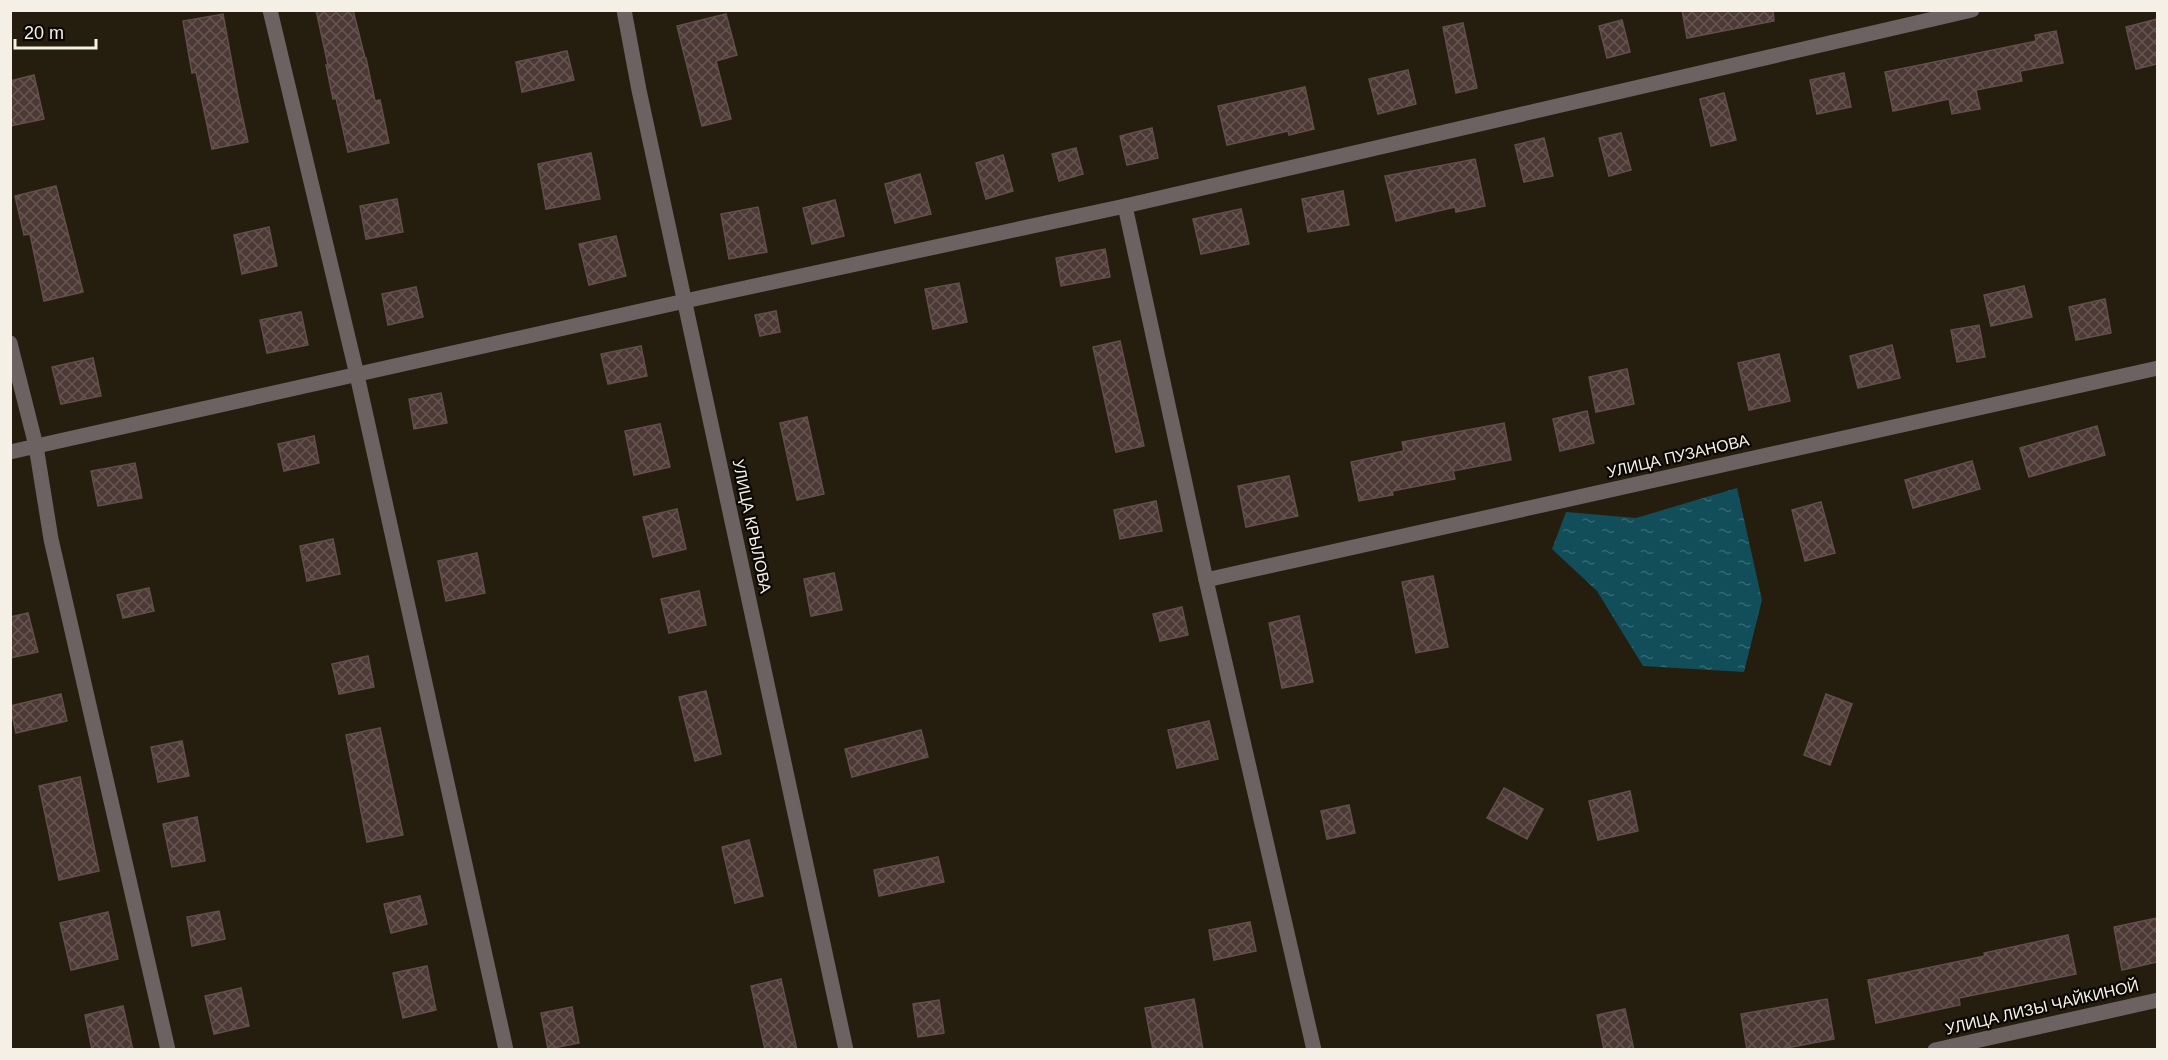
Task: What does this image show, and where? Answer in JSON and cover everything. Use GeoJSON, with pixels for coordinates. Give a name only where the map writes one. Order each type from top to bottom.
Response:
{"type":"FeatureCollection","features":[{"type":"Feature","properties":{"kind":"street"},"geometry":{"type":"LineString","coordinates":[[270,10],[357,375],[506,1050]]}},
{"type":"Feature","properties":{"kind":"street","name":"УЛИЦА КРЫЛОВА"},"geometry":{"type":"LineString","coordinates":[[624,10],[639,90],[846,1050]]}},
{"type":"Feature","properties":{"kind":"street"},"geometry":{"type":"LineString","coordinates":[[10,452],[685,301],[1125,206],[1972,10]]}},
{"type":"Feature","properties":{"kind":"street"},"geometry":{"type":"LineString","coordinates":[[1125,206],[1206,580],[1314,1050]]}},
{"type":"Feature","properties":{"kind":"street"},"geometry":{"type":"LineString","coordinates":[[10,343],[36,446],[51,539],[168,1050]]}},
{"type":"Feature","properties":{"kind":"street","name":"УЛИЦА ПУЗАНОВА"},"geometry":{"type":"LineString","coordinates":[[1206,580],[2157,368]]}},
{"type":"Feature","properties":{"kind":"street","name":"УЛИЦА ЛИЗЫ ЧАЙКИНОЙ"},"geometry":{"type":"LineString","coordinates":[[1935,1050],[2157,1000]]}},
{"type":"Feature","properties":{"kind":"water"},"geometry":{"type":"Polygon","coordinates":[[[1737,488],[1762,600],[1744,672],[1643,666],[1597,591],[1552,549],[1566,512],[1636,518],[1737,488]]]}},
{"type":"Feature","properties":{"kind":"building"},"geometry":{"type":"Polygon","coordinates":[[[316,10],[353,10],[375,101],[380,100],[389,143],[348,152],[336,98],[333,99],[316,10]]]}},
{"type":"Feature","properties":{"kind":"building"},"geometry":{"type":"Polygon","coordinates":[[[1682,10],[1773,10],[1774,21],[1687,38],[1682,10]]]}},
{"type":"Feature","properties":{"kind":"building"},"geometry":{"type":"Polygon","coordinates":[[[223,14],[248,142],[212,149],[196,72],[192,73],[183,21],[223,14]]]}},
{"type":"Feature","properties":{"kind":"building"},"geometry":{"type":"Polygon","coordinates":[[[726,14],[737,55],[716,61],[731,119],[702,126],[677,26],[726,14]]]}},
{"type":"Feature","properties":{"kind":"building"},"geometry":{"type":"Polygon","coordinates":[[[2157,19],[2157,64],[2136,69],[2126,27],[2157,19]]]}},
{"type":"Feature","properties":{"kind":"building"},"geometry":{"type":"Polygon","coordinates":[[[1622,20],[1630,52],[1607,58],[1599,26],[1622,20]]]}},
{"type":"Feature","properties":{"kind":"building"},"geometry":{"type":"Polygon","coordinates":[[[1463,23],[1477,88],[1456,93],[1443,27],[1463,23]]]}},
{"type":"Feature","properties":{"kind":"building"},"geometry":{"type":"Polygon","coordinates":[[[2056,31],[2063,63],[2020,71],[2022,81],[1976,90],[1980,109],[1952,114],[1949,99],[1893,111],[1885,72],[2036,41],[2035,35],[2056,31]]]}},
{"type":"Feature","properties":{"kind":"building"},"geometry":{"type":"Polygon","coordinates":[[[567,51],[574,80],[522,92],[516,62],[567,51]]]}},
{"type":"Feature","properties":{"kind":"building"},"geometry":{"type":"Polygon","coordinates":[[[1408,70],[1416,104],[1378,114],[1369,79],[1408,70]]]}},
{"type":"Feature","properties":{"kind":"building"},"geometry":{"type":"Polygon","coordinates":[[[1844,73],[1851,107],[1817,114],[1810,80],[1844,73]]]}},
{"type":"Feature","properties":{"kind":"building"},"geometry":{"type":"Polygon","coordinates":[[[34,75],[44,119],[10,126],[10,81],[34,75]]]}},
{"type":"Feature","properties":{"kind":"building"},"geometry":{"type":"Polygon","coordinates":[[[1305,87],[1314,129],[1289,135],[1288,131],[1227,145],[1218,106],[1305,87]]]}},
{"type":"Feature","properties":{"kind":"building"},"geometry":{"type":"Polygon","coordinates":[[[1724,93],[1736,140],[1711,146],[1700,99],[1724,93]]]}},
{"type":"Feature","properties":{"kind":"building"},"geometry":{"type":"Polygon","coordinates":[[[1152,128],[1158,158],[1127,165],[1120,136],[1152,128]]]}},
{"type":"Feature","properties":{"kind":"building"},"geometry":{"type":"Polygon","coordinates":[[[1621,133],[1631,170],[1609,176],[1599,138],[1621,133]]]}},
{"type":"Feature","properties":{"kind":"building"},"geometry":{"type":"Polygon","coordinates":[[[1544,138],[1553,176],[1524,182],[1515,145],[1544,138]]]}},
{"type":"Feature","properties":{"kind":"building"},"geometry":{"type":"Polygon","coordinates":[[[1076,148],[1083,174],[1059,181],[1052,154],[1076,148]]]}},
{"type":"Feature","properties":{"kind":"building"},"geometry":{"type":"Polygon","coordinates":[[[591,153],[600,199],[546,209],[538,164],[591,153]]]}},
{"type":"Feature","properties":{"kind":"building"},"geometry":{"type":"Polygon","coordinates":[[[1003,155],[1013,191],[986,199],[976,163],[1003,155]]]}},
{"type":"Feature","properties":{"kind":"building"},"geometry":{"type":"Polygon","coordinates":[[[1475,159],[1485,206],[1456,212],[1455,207],[1396,221],[1385,176],[1475,159]]]}},
{"type":"Feature","properties":{"kind":"building"},"geometry":{"type":"Polygon","coordinates":[[[920,174],[931,214],[895,223],[885,184],[920,174]]]}},
{"type":"Feature","properties":{"kind":"building"},"geometry":{"type":"Polygon","coordinates":[[[56,186],[83,292],[44,301],[30,234],[24,235],[15,196],[56,186]]]}},
{"type":"Feature","properties":{"kind":"building"},"geometry":{"type":"Polygon","coordinates":[[[1343,191],[1349,225],[1308,232],[1302,199],[1343,191]]]}},
{"type":"Feature","properties":{"kind":"building"},"geometry":{"type":"Polygon","coordinates":[[[397,199],[403,232],[366,239],[360,206],[397,199]]]}},
{"type":"Feature","properties":{"kind":"building"},"geometry":{"type":"Polygon","coordinates":[[[835,200],[844,236],[812,244],[803,208],[835,200]]]}},
{"type":"Feature","properties":{"kind":"building"},"geometry":{"type":"Polygon","coordinates":[[[758,207],[767,252],[729,259],[721,214],[758,207]]]}},
{"type":"Feature","properties":{"kind":"building"},"geometry":{"type":"Polygon","coordinates":[[[1241,209],[1249,244],[1201,254],[1193,219],[1241,209]]]}},
{"type":"Feature","properties":{"kind":"building"},"geometry":{"type":"Polygon","coordinates":[[[269,227],[277,266],[242,274],[234,235],[269,227]]]}},
{"type":"Feature","properties":{"kind":"building"},"geometry":{"type":"Polygon","coordinates":[[[616,236],[626,276],[589,285],[579,244],[616,236]]]}},
{"type":"Feature","properties":{"kind":"building"},"geometry":{"type":"Polygon","coordinates":[[[1105,249],[1110,277],[1061,286],[1056,258],[1105,249]]]}},
{"type":"Feature","properties":{"kind":"building"},"geometry":{"type":"Polygon","coordinates":[[[959,283],[967,322],[933,329],[925,289],[959,283]]]}},
{"type":"Feature","properties":{"kind":"building"},"geometry":{"type":"Polygon","coordinates":[[[2024,286],[2032,317],[1991,326],[1984,295],[2024,286]]]}},
{"type":"Feature","properties":{"kind":"building"},"geometry":{"type":"Polygon","coordinates":[[[416,287],[423,317],[388,325],[382,294],[416,287]]]}},
{"type":"Feature","properties":{"kind":"building"},"geometry":{"type":"Polygon","coordinates":[[[2105,299],[2111,333],[2076,340],[2069,307],[2105,299]]]}},
{"type":"Feature","properties":{"kind":"building"},"geometry":{"type":"Polygon","coordinates":[[[776,311],[780,332],[760,336],[755,315],[776,311]]]}},
{"type":"Feature","properties":{"kind":"building"},"geometry":{"type":"Polygon","coordinates":[[[301,312],[308,345],[267,353],[260,320],[301,312]]]}},
{"type":"Feature","properties":{"kind":"building"},"geometry":{"type":"Polygon","coordinates":[[[1979,325],[1985,357],[1957,362],[1951,330],[1979,325]]]}},
{"type":"Feature","properties":{"kind":"building"},"geometry":{"type":"Polygon","coordinates":[[[1120,341],[1144,446],[1116,452],[1093,347],[1120,341]]]}},
{"type":"Feature","properties":{"kind":"building"},"geometry":{"type":"Polygon","coordinates":[[[1892,345],[1900,378],[1858,388],[1850,356],[1892,345]]]}},
{"type":"Feature","properties":{"kind":"building"},"geometry":{"type":"Polygon","coordinates":[[[641,346],[647,376],[608,384],[601,354],[641,346]]]}},
{"type":"Feature","properties":{"kind":"building"},"geometry":{"type":"Polygon","coordinates":[[[1779,354],[1790,401],[1749,410],[1738,363],[1779,354]]]}},
{"type":"Feature","properties":{"kind":"building"},"geometry":{"type":"Polygon","coordinates":[[[93,358],[101,396],[61,404],[52,367],[93,358]]]}},
{"type":"Feature","properties":{"kind":"building"},"geometry":{"type":"Polygon","coordinates":[[[1627,369],[1634,404],[1596,412],[1589,377],[1627,369]]]}},
{"type":"Feature","properties":{"kind":"building"},"geometry":{"type":"Polygon","coordinates":[[[441,393],[447,423],[414,429],[409,399],[441,393]]]}},
{"type":"Feature","properties":{"kind":"building"},"geometry":{"type":"Polygon","coordinates":[[[1587,411],[1594,443],[1560,451],[1553,419],[1587,411]]]}},
{"type":"Feature","properties":{"kind":"building"},"geometry":{"type":"Polygon","coordinates":[[[807,417],[824,494],[797,500],[780,423],[807,417]]]}},
{"type":"Feature","properties":{"kind":"building"},"geometry":{"type":"Polygon","coordinates":[[[1504,423],[1511,460],[1453,471],[1455,479],[1392,491],[1393,495],[1359,501],[1351,462],[1404,451],[1402,442],[1504,423]]]}},
{"type":"Feature","properties":{"kind":"building"},"geometry":{"type":"Polygon","coordinates":[[[660,424],[670,467],[634,475],[625,431],[660,424]]]}},
{"type":"Feature","properties":{"kind":"building"},"geometry":{"type":"Polygon","coordinates":[[[2097,426],[2105,455],[2029,477],[2020,448],[2097,426]]]}},
{"type":"Feature","properties":{"kind":"building"},"geometry":{"type":"Polygon","coordinates":[[[314,436],[319,463],[284,471],[278,444],[314,436]]]}},
{"type":"Feature","properties":{"kind":"building"},"geometry":{"type":"Polygon","coordinates":[[[1972,461],[1980,489],[1913,508],[1905,480],[1972,461]]]}},
{"type":"Feature","properties":{"kind":"building"},"geometry":{"type":"Polygon","coordinates":[[[135,463],[142,498],[98,506],[91,471],[135,463]]]}},
{"type":"Feature","properties":{"kind":"building"},"geometry":{"type":"Polygon","coordinates":[[[1289,476],[1298,516],[1246,527],[1238,486],[1289,476]]]}},
{"type":"Feature","properties":{"kind":"building"},"geometry":{"type":"Polygon","coordinates":[[[1156,501],[1162,531],[1120,539],[1114,510],[1156,501]]]}},
{"type":"Feature","properties":{"kind":"building"},"geometry":{"type":"Polygon","coordinates":[[[1821,502],[1835,553],[1805,561],[1792,510],[1821,502]]]}},
{"type":"Feature","properties":{"kind":"building"},"geometry":{"type":"Polygon","coordinates":[[[677,509],[686,549],[653,557],[643,517],[677,509]]]}},
{"type":"Feature","properties":{"kind":"building"},"geometry":{"type":"Polygon","coordinates":[[[333,539],[340,574],[307,581],[300,546],[333,539]]]}},
{"type":"Feature","properties":{"kind":"building"},"geometry":{"type":"Polygon","coordinates":[[[477,553],[485,593],[446,601],[438,561],[477,553]]]}},
{"type":"Feature","properties":{"kind":"building"},"geometry":{"type":"Polygon","coordinates":[[[834,573],[842,610],[811,616],[804,579],[834,573]]]}},
{"type":"Feature","properties":{"kind":"building"},"geometry":{"type":"Polygon","coordinates":[[[1433,576],[1448,647],[1416,653],[1402,582],[1433,576]]]}},
{"type":"Feature","properties":{"kind":"building"},"geometry":{"type":"Polygon","coordinates":[[[149,588],[154,611],[123,618],[117,595],[149,588]]]}},
{"type":"Feature","properties":{"kind":"building"},"geometry":{"type":"Polygon","coordinates":[[[699,591],[706,625],[669,633],[661,599],[699,591]]]}},
{"type":"Feature","properties":{"kind":"building"},"geometry":{"type":"Polygon","coordinates":[[[1182,607],[1188,635],[1160,641],[1153,614],[1182,607]]]}},
{"type":"Feature","properties":{"kind":"building"},"geometry":{"type":"Polygon","coordinates":[[[28,613],[38,652],[10,658],[10,617],[28,613]]]}},
{"type":"Feature","properties":{"kind":"building"},"geometry":{"type":"Polygon","coordinates":[[[1299,616],[1313,682],[1282,688],[1269,623],[1299,616]]]}},
{"type":"Feature","properties":{"kind":"building"},"geometry":{"type":"Polygon","coordinates":[[[368,656],[374,687],[339,694],[332,664],[368,656]]]}},
{"type":"Feature","properties":{"kind":"building"},"geometry":{"type":"Polygon","coordinates":[[[706,691],[721,754],[695,761],[679,697],[706,691]]]}},
{"type":"Feature","properties":{"kind":"building"},"geometry":{"type":"Polygon","coordinates":[[[61,694],[67,721],[16,733],[10,706],[61,694]]]}},
{"type":"Feature","properties":{"kind":"building"},"geometry":{"type":"Polygon","coordinates":[[[1826,694],[1852,704],[1830,765],[1804,755],[1826,694]]]}},
{"type":"Feature","properties":{"kind":"building"},"geometry":{"type":"Polygon","coordinates":[[[1209,721],[1218,759],[1177,768],[1168,730],[1209,721]]]}},
{"type":"Feature","properties":{"kind":"building"},"geometry":{"type":"Polygon","coordinates":[[[380,728],[403,835],[367,842],[346,735],[380,728]]]}},
{"type":"Feature","properties":{"kind":"building"},"geometry":{"type":"Polygon","coordinates":[[[921,730],[928,757],[852,777],[845,749],[921,730]]]}},
{"type":"Feature","properties":{"kind":"building"},"geometry":{"type":"Polygon","coordinates":[[[182,741],[189,776],[158,782],[151,747],[182,741]]]}},
{"type":"Feature","properties":{"kind":"building"},"geometry":{"type":"Polygon","coordinates":[[[80,777],[99,871],[59,880],[39,786],[80,777]]]}},
{"type":"Feature","properties":{"kind":"building"},"geometry":{"type":"Polygon","coordinates":[[[1504,788],[1543,809],[1527,839],[1487,818],[1504,788]]]}},
{"type":"Feature","properties":{"kind":"building"},"geometry":{"type":"Polygon","coordinates":[[[1630,791],[1638,831],[1598,840],[1589,801],[1630,791]]]}},
{"type":"Feature","properties":{"kind":"building"},"geometry":{"type":"Polygon","coordinates":[[[1349,805],[1355,833],[1327,839],[1321,811],[1349,805]]]}},
{"type":"Feature","properties":{"kind":"building"},"geometry":{"type":"Polygon","coordinates":[[[197,817],[205,861],[172,867],[163,824],[197,817]]]}},
{"type":"Feature","properties":{"kind":"building"},"geometry":{"type":"Polygon","coordinates":[[[749,840],[763,896],[735,903],[722,847],[749,840]]]}},
{"type":"Feature","properties":{"kind":"building"},"geometry":{"type":"Polygon","coordinates":[[[938,857],[944,882],[879,896],[874,870],[938,857]]]}},
{"type":"Feature","properties":{"kind":"building"},"geometry":{"type":"Polygon","coordinates":[[[420,896],[427,924],[391,933],[384,904],[420,896]]]}},
{"type":"Feature","properties":{"kind":"building"},"geometry":{"type":"Polygon","coordinates":[[[219,911],[225,939],[192,946],[187,917],[219,911]]]}},
{"type":"Feature","properties":{"kind":"building"},"geometry":{"type":"Polygon","coordinates":[[[108,912],[118,959],[71,970],[60,923],[108,912]]]}},
{"type":"Feature","properties":{"kind":"building"},"geometry":{"type":"Polygon","coordinates":[[[2157,918],[2157,962],[2122,970],[2114,927],[2157,918]]]}},
{"type":"Feature","properties":{"kind":"building"},"geometry":{"type":"Polygon","coordinates":[[[1250,922],[1256,951],[1214,960],[1209,930],[1250,922]]]}},
{"type":"Feature","properties":{"kind":"building"},"geometry":{"type":"Polygon","coordinates":[[[2068,935],[2076,974],[1959,998],[1960,1005],[1876,1023],[1868,980],[1985,956],[1984,953],[2068,935]]]}},
{"type":"Feature","properties":{"kind":"building"},"geometry":{"type":"Polygon","coordinates":[[[427,966],[436,1010],[403,1018],[393,973],[427,966]]]}},
{"type":"Feature","properties":{"kind":"building"},"geometry":{"type":"Polygon","coordinates":[[[781,979],[797,1050],[765,1050],[751,986],[781,979]]]}},
{"type":"Feature","properties":{"kind":"building"},"geometry":{"type":"Polygon","coordinates":[[[241,988],[249,1026],[214,1034],[205,996],[241,988]]]}},
{"type":"Feature","properties":{"kind":"building"},"geometry":{"type":"Polygon","coordinates":[[[1194,999],[1203,1050],[1153,1050],[1145,1008],[1194,999]]]}},
{"type":"Feature","properties":{"kind":"building"},"geometry":{"type":"Polygon","coordinates":[[[1827,999],[1834,1039],[1776,1050],[1747,1050],[1741,1014],[1827,999]]]}},
{"type":"Feature","properties":{"kind":"building"},"geometry":{"type":"Polygon","coordinates":[[[939,1000],[944,1033],[918,1037],[913,1004],[939,1000]]]}},
{"type":"Feature","properties":{"kind":"building"},"geometry":{"type":"Polygon","coordinates":[[[123,1006],[133,1050],[92,1050],[85,1015],[123,1006]]]}},
{"type":"Feature","properties":{"kind":"building"},"geometry":{"type":"Polygon","coordinates":[[[572,1007],[579,1043],[548,1049],[541,1013],[572,1007]]]}},
{"type":"Feature","properties":{"kind":"building"},"geometry":{"type":"Polygon","coordinates":[[[1625,1009],[1634,1050],[1604,1050],[1597,1015],[1625,1009]]]}}]}
